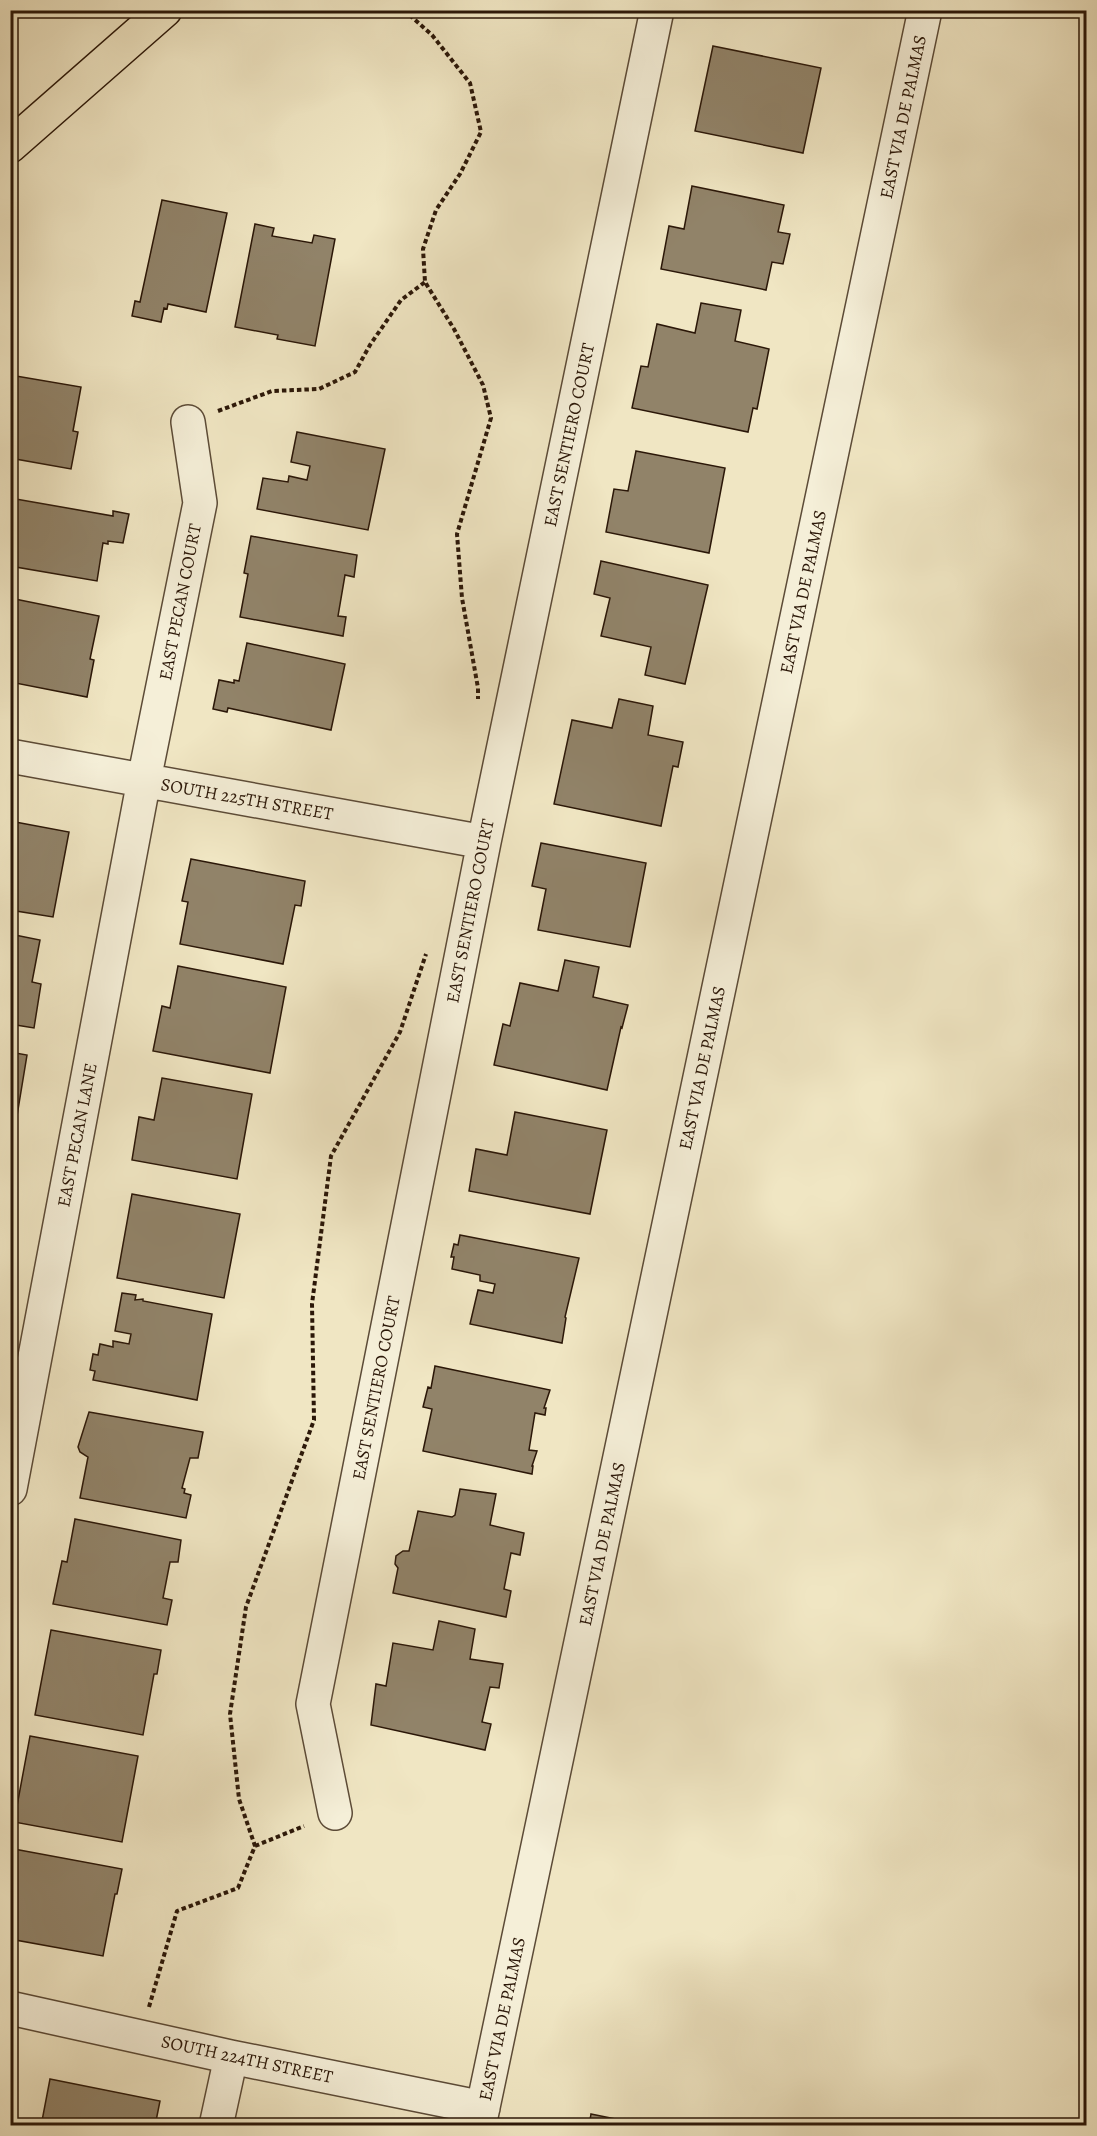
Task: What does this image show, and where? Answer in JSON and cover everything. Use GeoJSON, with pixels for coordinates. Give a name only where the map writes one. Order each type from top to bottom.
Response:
{"type":"FeatureCollection","features":[{"type":"Feature","properties":{"kind":"main road"},"geometry":{"type":"LineString","coordinates":[[10,146],[165,10]]}},
{"type":"Feature","properties":{"kind":"street","name":"EAST SENTIERO COURT"},"geometry":{"type":"LineString","coordinates":[[335,1813],[313,1704],[484,842],[657,10]]}},
{"type":"Feature","properties":{"kind":"street","name":"EAST VIA DE PALMAS"},"geometry":{"type":"LineString","coordinates":[[481,2117],[926,10]]}},
{"type":"Feature","properties":{"kind":"street","name":"EAST PECAN COURT"},"geometry":{"type":"LineString","coordinates":[[144,780],[200,503],[188,422]]}},
{"type":"Feature","properties":{"kind":"street","name":"SOUTH 225TH STREET"},"geometry":{"type":"LineString","coordinates":[[10,756],[484,842]]}},
{"type":"Feature","properties":{"kind":"street","name":"EAST PECAN LANE"},"geometry":{"type":"LineString","coordinates":[[10,1489],[144,780]]}},
{"type":"Feature","properties":{"kind":"street","name":"SOUTH 224TH STREET"},"geometry":{"type":"LineString","coordinates":[[10,2008],[231,2057],[481,2117]]}},
{"type":"Feature","properties":{"kind":"street"},"geometry":{"type":"LineString","coordinates":[[216,2126],[231,2057]]}},
{"type":"Feature","properties":{"kind":"path"},"geometry":{"type":"LineString","coordinates":[[404,10],[432,35],[470,83],[481,132],[460,174],[436,210],[423,249],[425,282],[454,329],[483,384],[490,418],[457,534],[462,598],[478,688],[477,709]]}},
{"type":"Feature","properties":{"kind":"path"},"geometry":{"type":"LineString","coordinates":[[188,422],[272,391],[319,390],[355,372],[370,345],[401,300],[425,282]]}},
{"type":"Feature","properties":{"kind":"path"},"geometry":{"type":"LineString","coordinates":[[141,2037],[177,1911],[238,1888],[255,1846],[239,1799],[230,1714],[246,1607],[314,1420],[312,1304],[331,1156],[400,1032],[427,951]]}},
{"type":"Feature","properties":{"kind":"path"},"geometry":{"type":"LineString","coordinates":[[255,1846],[335,1813]]}},
{"type":"Feature","properties":{"kind":"building"},"geometry":{"type":"Polygon","coordinates":[[[713,46],[821,68],[803,153],[695,131],[713,46]]]}},
{"type":"Feature","properties":{"kind":"building"},"geometry":{"type":"Polygon","coordinates":[[[692,186],[784,205],[778,232],[790,234],[783,264],[772,262],[766,290],[661,269],[669,226],[684,229],[692,186]]]}},
{"type":"Feature","properties":{"kind":"building"},"geometry":{"type":"Polygon","coordinates":[[[162,200],[227,213],[206,312],[168,304],[167,309],[164,308],[161,322],[132,316],[135,301],[140,302],[162,200]]]}},
{"type":"Feature","properties":{"kind":"building"},"geometry":{"type":"Polygon","coordinates":[[[255,224],[274,228],[272,236],[312,243],[314,235],[335,239],[315,346],[277,339],[278,335],[235,327],[255,224]]]}},
{"type":"Feature","properties":{"kind":"building"},"geometry":{"type":"Polygon","coordinates":[[[701,303],[741,310],[735,341],[769,349],[757,409],[753,408],[748,432],[632,408],[641,366],[648,367],[657,324],[695,333],[701,303]]]}},
{"type":"Feature","properties":{"kind":"building"},"geometry":{"type":"Polygon","coordinates":[[[10,375],[81,387],[73,431],[78,432],[71,469],[10,458],[10,375]]]}},
{"type":"Feature","properties":{"kind":"building"},"geometry":{"type":"Polygon","coordinates":[[[297,432],[385,449],[368,530],[257,509],[263,478],[288,482],[289,476],[307,480],[310,466],[291,462],[297,432]]]}},
{"type":"Feature","properties":{"kind":"building"},"geometry":{"type":"Polygon","coordinates":[[[636,451],[725,468],[709,553],[606,532],[614,489],[628,491],[636,451]]]}},
{"type":"Feature","properties":{"kind":"building"},"geometry":{"type":"Polygon","coordinates":[[[10,498],[113,516],[113,511],[129,514],[123,543],[108,541],[108,544],[103,543],[97,581],[10,566],[10,498]]]}},
{"type":"Feature","properties":{"kind":"building"},"geometry":{"type":"Polygon","coordinates":[[[251,536],[357,555],[354,577],[345,575],[338,616],[346,617],[343,636],[240,617],[248,574],[244,573],[251,536]]]}},
{"type":"Feature","properties":{"kind":"building"},"geometry":{"type":"Polygon","coordinates":[[[601,561],[708,585],[685,684],[645,675],[651,647],[601,636],[610,598],[594,594],[601,561]]]}},
{"type":"Feature","properties":{"kind":"building"},"geometry":{"type":"Polygon","coordinates":[[[10,598],[99,616],[90,659],[94,660],[87,697],[10,682],[10,598]]]}},
{"type":"Feature","properties":{"kind":"building"},"geometry":{"type":"Polygon","coordinates":[[[247,643],[345,664],[331,730],[228,708],[227,712],[213,709],[219,680],[234,683],[234,680],[239,681],[247,643]]]}},
{"type":"Feature","properties":{"kind":"building"},"geometry":{"type":"Polygon","coordinates":[[[619,699],[653,706],[648,735],[683,742],[678,767],[673,766],[661,826],[554,804],[572,720],[612,728],[619,699]]]}},
{"type":"Feature","properties":{"kind":"building"},"geometry":{"type":"Polygon","coordinates":[[[10,821],[69,832],[53,917],[10,910],[10,821]]]}},
{"type":"Feature","properties":{"kind":"building"},"geometry":{"type":"Polygon","coordinates":[[[541,843],[646,863],[630,947],[538,930],[546,889],[532,886],[541,843]]]}},
{"type":"Feature","properties":{"kind":"building"},"geometry":{"type":"Polygon","coordinates":[[[191,859],[305,881],[301,906],[295,905],[283,964],[180,944],[188,902],[182,901],[191,859]]]}},
{"type":"Feature","properties":{"kind":"building"},"geometry":{"type":"Polygon","coordinates":[[[10,934],[40,940],[32,982],[41,984],[34,1028],[10,1024],[10,934]]]}},
{"type":"Feature","properties":{"kind":"building"},"geometry":{"type":"Polygon","coordinates":[[[565,960],[599,967],[593,997],[628,1005],[607,1090],[494,1065],[503,1024],[510,1026],[520,983],[558,991],[565,960]]]}},
{"type":"Feature","properties":{"kind":"building"},"geometry":{"type":"Polygon","coordinates":[[[178,966],[286,987],[270,1073],[153,1051],[162,1006],[170,1008],[178,966]]]}},
{"type":"Feature","properties":{"kind":"building"},"geometry":{"type":"Polygon","coordinates":[[[10,1052],[27,1055],[13,1140],[10,1140],[10,1052]]]}},
{"type":"Feature","properties":{"kind":"building"},"geometry":{"type":"Polygon","coordinates":[[[162,1078],[252,1094],[237,1179],[132,1160],[139,1117],[154,1120],[162,1078]]]}},
{"type":"Feature","properties":{"kind":"building"},"geometry":{"type":"Polygon","coordinates":[[[515,1112],[607,1130],[590,1214],[469,1191],[476,1149],[507,1155],[515,1112]]]}},
{"type":"Feature","properties":{"kind":"building"},"geometry":{"type":"Polygon","coordinates":[[[132,1194],[240,1214],[224,1298],[117,1278],[132,1194]]]}},
{"type":"Feature","properties":{"kind":"building"},"geometry":{"type":"Polygon","coordinates":[[[460,1235],[579,1258],[565,1317],[562,1343],[470,1324],[478,1290],[493,1293],[495,1284],[480,1281],[480,1275],[452,1269],[454,1257],[451,1257],[454,1244],[458,1245],[460,1235]]]}},
{"type":"Feature","properties":{"kind":"building"},"geometry":{"type":"Polygon","coordinates":[[[122,1293],[136,1295],[135,1300],[143,1299],[143,1301],[212,1314],[197,1400],[93,1380],[95,1371],[90,1370],[93,1354],[98,1355],[100,1344],[113,1347],[113,1341],[129,1344],[131,1334],[115,1331],[122,1293]]]}},
{"type":"Feature","properties":{"kind":"building"},"geometry":{"type":"Polygon","coordinates":[[[435,1366],[550,1390],[544,1408],[546,1408],[545,1415],[535,1413],[529,1450],[537,1451],[532,1474],[423,1451],[432,1409],[423,1407],[428,1387],[431,1388],[435,1366]]]}},
{"type":"Feature","properties":{"kind":"building"},"geometry":{"type":"Polygon","coordinates":[[[89,1412],[203,1432],[198,1458],[190,1458],[182,1488],[185,1489],[184,1493],[191,1495],[186,1518],[80,1498],[88,1457],[80,1452],[78,1447],[89,1412]]]}},
{"type":"Feature","properties":{"kind":"building"},"geometry":{"type":"Polygon","coordinates":[[[460,1489],[496,1494],[490,1525],[524,1533],[520,1555],[511,1553],[504,1589],[511,1591],[506,1617],[393,1593],[398,1568],[395,1564],[396,1556],[403,1551],[409,1551],[418,1511],[452,1517],[455,1515],[460,1489]]]}},
{"type":"Feature","properties":{"kind":"building"},"geometry":{"type":"Polygon","coordinates":[[[75,1519],[181,1540],[178,1562],[170,1562],[163,1598],[172,1600],[167,1625],[53,1604],[62,1561],[67,1562],[75,1519]]]}},
{"type":"Feature","properties":{"kind":"building"},"geometry":{"type":"Polygon","coordinates":[[[439,1621],[475,1629],[470,1659],[503,1664],[499,1688],[490,1687],[482,1722],[491,1724],[485,1750],[371,1725],[376,1684],[386,1686],[393,1643],[433,1650],[439,1621]]]}},
{"type":"Feature","properties":{"kind":"building"},"geometry":{"type":"Polygon","coordinates":[[[51,1630],[161,1650],[157,1674],[154,1674],[143,1735],[35,1715],[51,1630]]]}},
{"type":"Feature","properties":{"kind":"building"},"geometry":{"type":"Polygon","coordinates":[[[30,1736],[138,1756],[122,1842],[14,1822],[30,1736]]]}},
{"type":"Feature","properties":{"kind":"building"},"geometry":{"type":"Polygon","coordinates":[[[14,1849],[122,1869],[103,1956],[10,1939],[10,1866],[14,1849]]]}},
{"type":"Feature","properties":{"kind":"building"},"geometry":{"type":"Polygon","coordinates":[[[50,2079],[160,2101],[155,2126],[41,2126],[50,2079]]]}},
{"type":"Feature","properties":{"kind":"building"},"geometry":{"type":"Polygon","coordinates":[[[591,2114],[650,2126],[589,2126],[591,2114]]]}}]}
